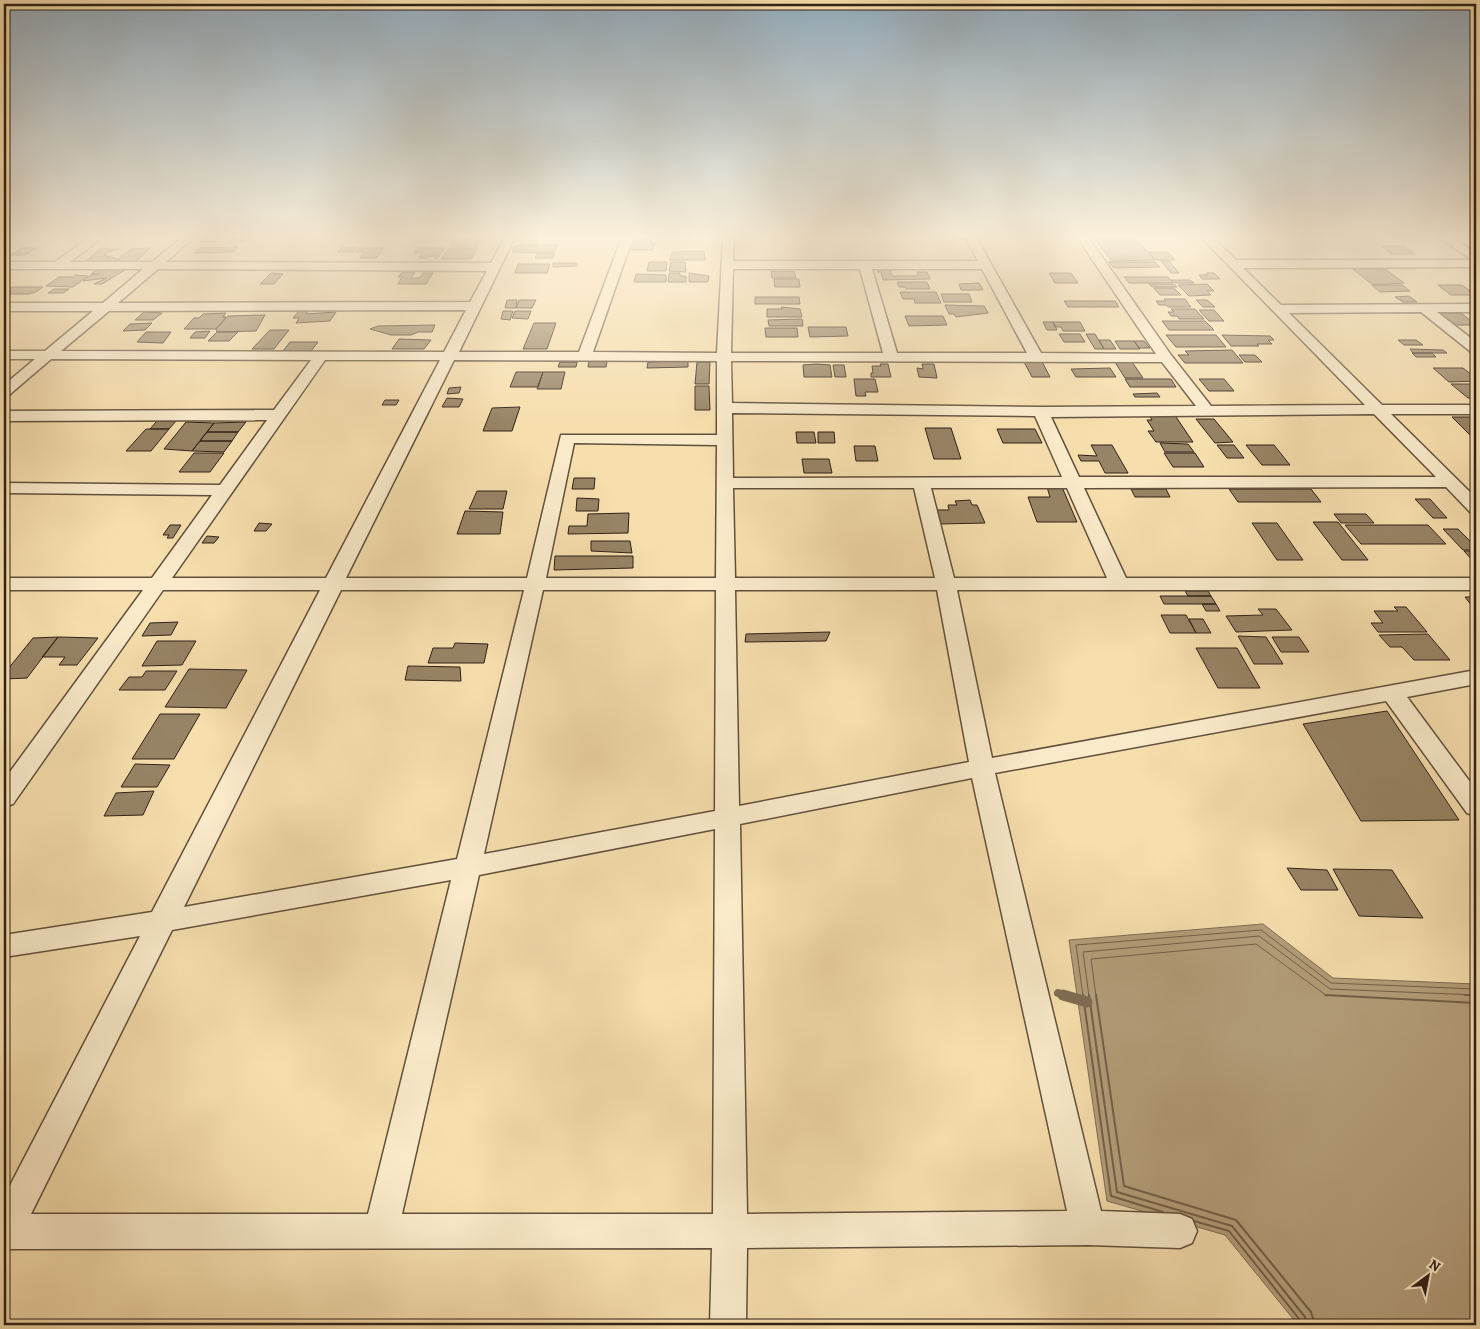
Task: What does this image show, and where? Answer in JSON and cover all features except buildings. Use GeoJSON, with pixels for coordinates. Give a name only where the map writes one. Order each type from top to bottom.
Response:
{"type":"FeatureCollection","features":[{"type":"Feature","properties":{"kind":"street"},"geometry":{"type":"LineString","coordinates":[[4,392],[114,299]]}},
{"type":"Feature","properties":{"kind":"street"},"geometry":{"type":"LineString","coordinates":[[479,299],[4,1231],[730,1231],[1088,1228],[1180,1231]]}},
{"type":"Feature","properties":{"kind":"street"},"geometry":{"type":"LineString","coordinates":[[584,357],[605,299]]}},
{"type":"Feature","properties":{"kind":"street"},"geometry":{"type":"LineString","coordinates":[[726,299],[724,408],[730,1231],[728,1325]]}},
{"type":"Feature","properties":{"kind":"street"},"geometry":{"type":"LineString","coordinates":[[875,299],[891,358]]}},
{"type":"Feature","properties":{"kind":"street"},"geometry":{"type":"LineString","coordinates":[[1004,299],[1036,358]]}},
{"type":"Feature","properties":{"kind":"street"},"geometry":{"type":"LineString","coordinates":[[1126,299],[1166,358],[1207,411]]}},
{"type":"Feature","properties":{"kind":"street"},"geometry":{"type":"LineString","coordinates":[[1268,299],[1476,508]]}},
{"type":"Feature","properties":{"kind":"street"},"geometry":{"type":"LineString","coordinates":[[4,307],[475,306]]}},
{"type":"Feature","properties":{"kind":"street"},"geometry":{"type":"LineString","coordinates":[[1278,309],[1476,308]]}},
{"type":"Feature","properties":{"kind":"street"},"geometry":{"type":"LineString","coordinates":[[1425,309],[1476,348]]}},
{"type":"Feature","properties":{"kind":"street"},"geometry":{"type":"LineString","coordinates":[[4,355],[1166,358]]}},
{"type":"Feature","properties":{"kind":"street"},"geometry":{"type":"LineString","coordinates":[[4,798],[320,356]]}},
{"type":"Feature","properties":{"kind":"street"},"geometry":{"type":"LineString","coordinates":[[724,408],[1041,412],[1476,409]]}},
{"type":"Feature","properties":{"kind":"street"},"geometry":{"type":"LineString","coordinates":[[1041,412],[1119,584]]}},
{"type":"Feature","properties":{"kind":"street"},"geometry":{"type":"LineString","coordinates":[[4,416],[279,415]]}},
{"type":"Feature","properties":{"kind":"street"},"geometry":{"type":"LineString","coordinates":[[381,1231],[535,584],[567,438],[725,440]]}},
{"type":"Feature","properties":{"kind":"street"},"geometry":{"type":"LineString","coordinates":[[921,482],[946,584],[982,768],[1088,1228]]}},
{"type":"Feature","properties":{"kind":"street"},"geometry":{"type":"LineString","coordinates":[[725,483],[1450,482]]}},
{"type":"Feature","properties":{"kind":"street"},"geometry":{"type":"LineString","coordinates":[[4,488],[224,490]]}},
{"type":"Feature","properties":{"kind":"street"},"geometry":{"type":"LineString","coordinates":[[5,585],[1476,584]]}},
{"type":"Feature","properties":{"kind":"street"},"geometry":{"type":"LineString","coordinates":[[4,946],[161,923],[467,868],[982,768],[1476,677]]}},
{"type":"Feature","properties":{"kind":"street"},"geometry":{"type":"LineString","coordinates":[[1392,693],[1476,807]]}},
{"type":"Feature","properties":{"kind":"water"},"geometry":{"type":"Polygon","coordinates":[[[1263,924],[1333,978],[1476,984],[1476,1325],[1298,1325],[1225,1235],[1107,1201],[1069,940],[1263,924]]]}},
{"type":"Feature","properties":{"kind":"waterway"},"geometry":{"type":"LineString","coordinates":[[1058,993],[1067,996]]}},
{"type":"Feature","properties":{"kind":"waterway"},"geometry":{"type":"LineString","coordinates":[[1063,995],[1087,1002]]}}]}
